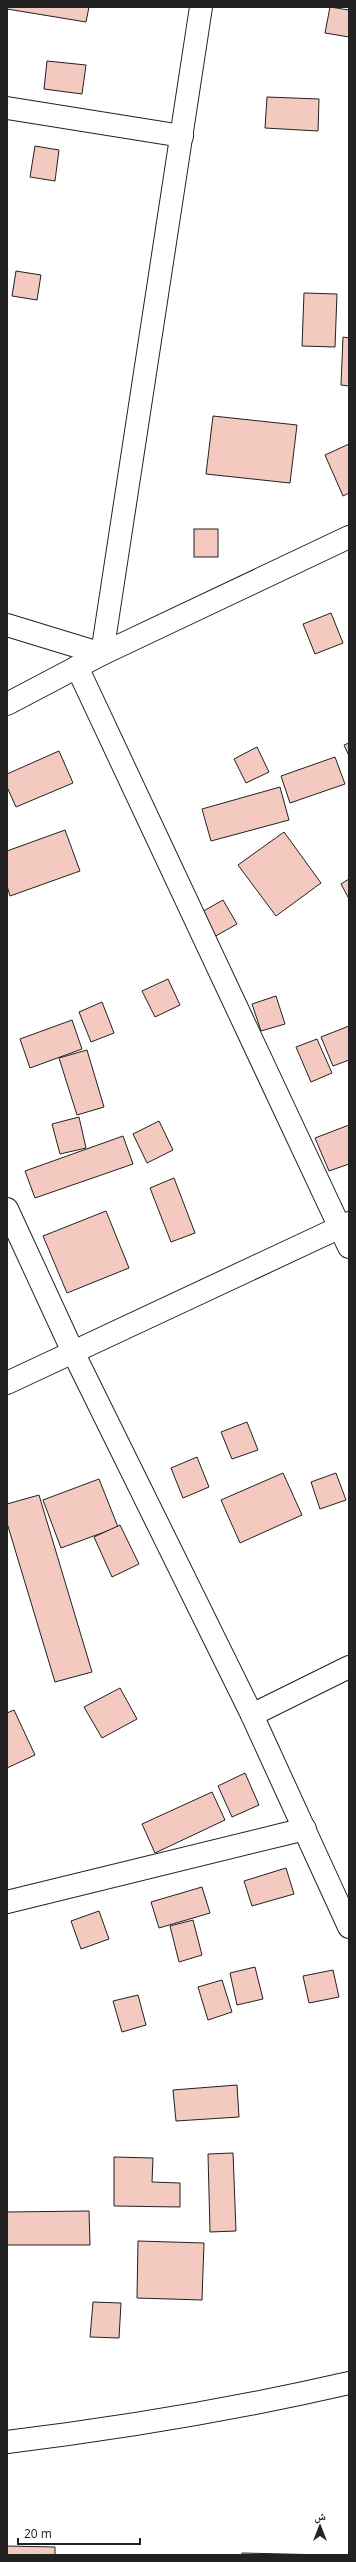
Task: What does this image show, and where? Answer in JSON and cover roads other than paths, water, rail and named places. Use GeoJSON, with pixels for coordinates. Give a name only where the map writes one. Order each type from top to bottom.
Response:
{"type":"FeatureCollection","features":[{"type":"Feature","properties":{"kind":"street"},"geometry":{"type":"LineString","coordinates":[[102,654],[201,7]]}},
{"type":"Feature","properties":{"kind":"street"},"geometry":{"type":"LineString","coordinates":[[7,108],[182,136]]}},
{"type":"Feature","properties":{"kind":"street"},"geometry":{"type":"LineString","coordinates":[[7,704],[102,654],[349,537]]}},
{"type":"Feature","properties":{"kind":"street"},"geometry":{"type":"LineString","coordinates":[[7,625],[102,654]]}},
{"type":"Feature","properties":{"kind":"street"},"geometry":{"type":"LineString","coordinates":[[7,1382],[346,1232],[76,667]]}},
{"type":"Feature","properties":{"kind":"street"},"geometry":{"type":"LineString","coordinates":[[7,1209],[73,1352],[252,1715],[349,1927]]}},
{"type":"Feature","properties":{"kind":"street"},"geometry":{"type":"LineString","coordinates":[[252,1715],[349,1666]]}},
{"type":"Feature","properties":{"kind":"street"},"geometry":{"type":"LineString","coordinates":[[7,1902],[305,1829]]}},
{"type":"Feature","properties":{"kind":"street"},"geometry":{"type":"LineString","coordinates":[[7,2442],[89,2432],[264,2402],[349,2383]]}}]}
